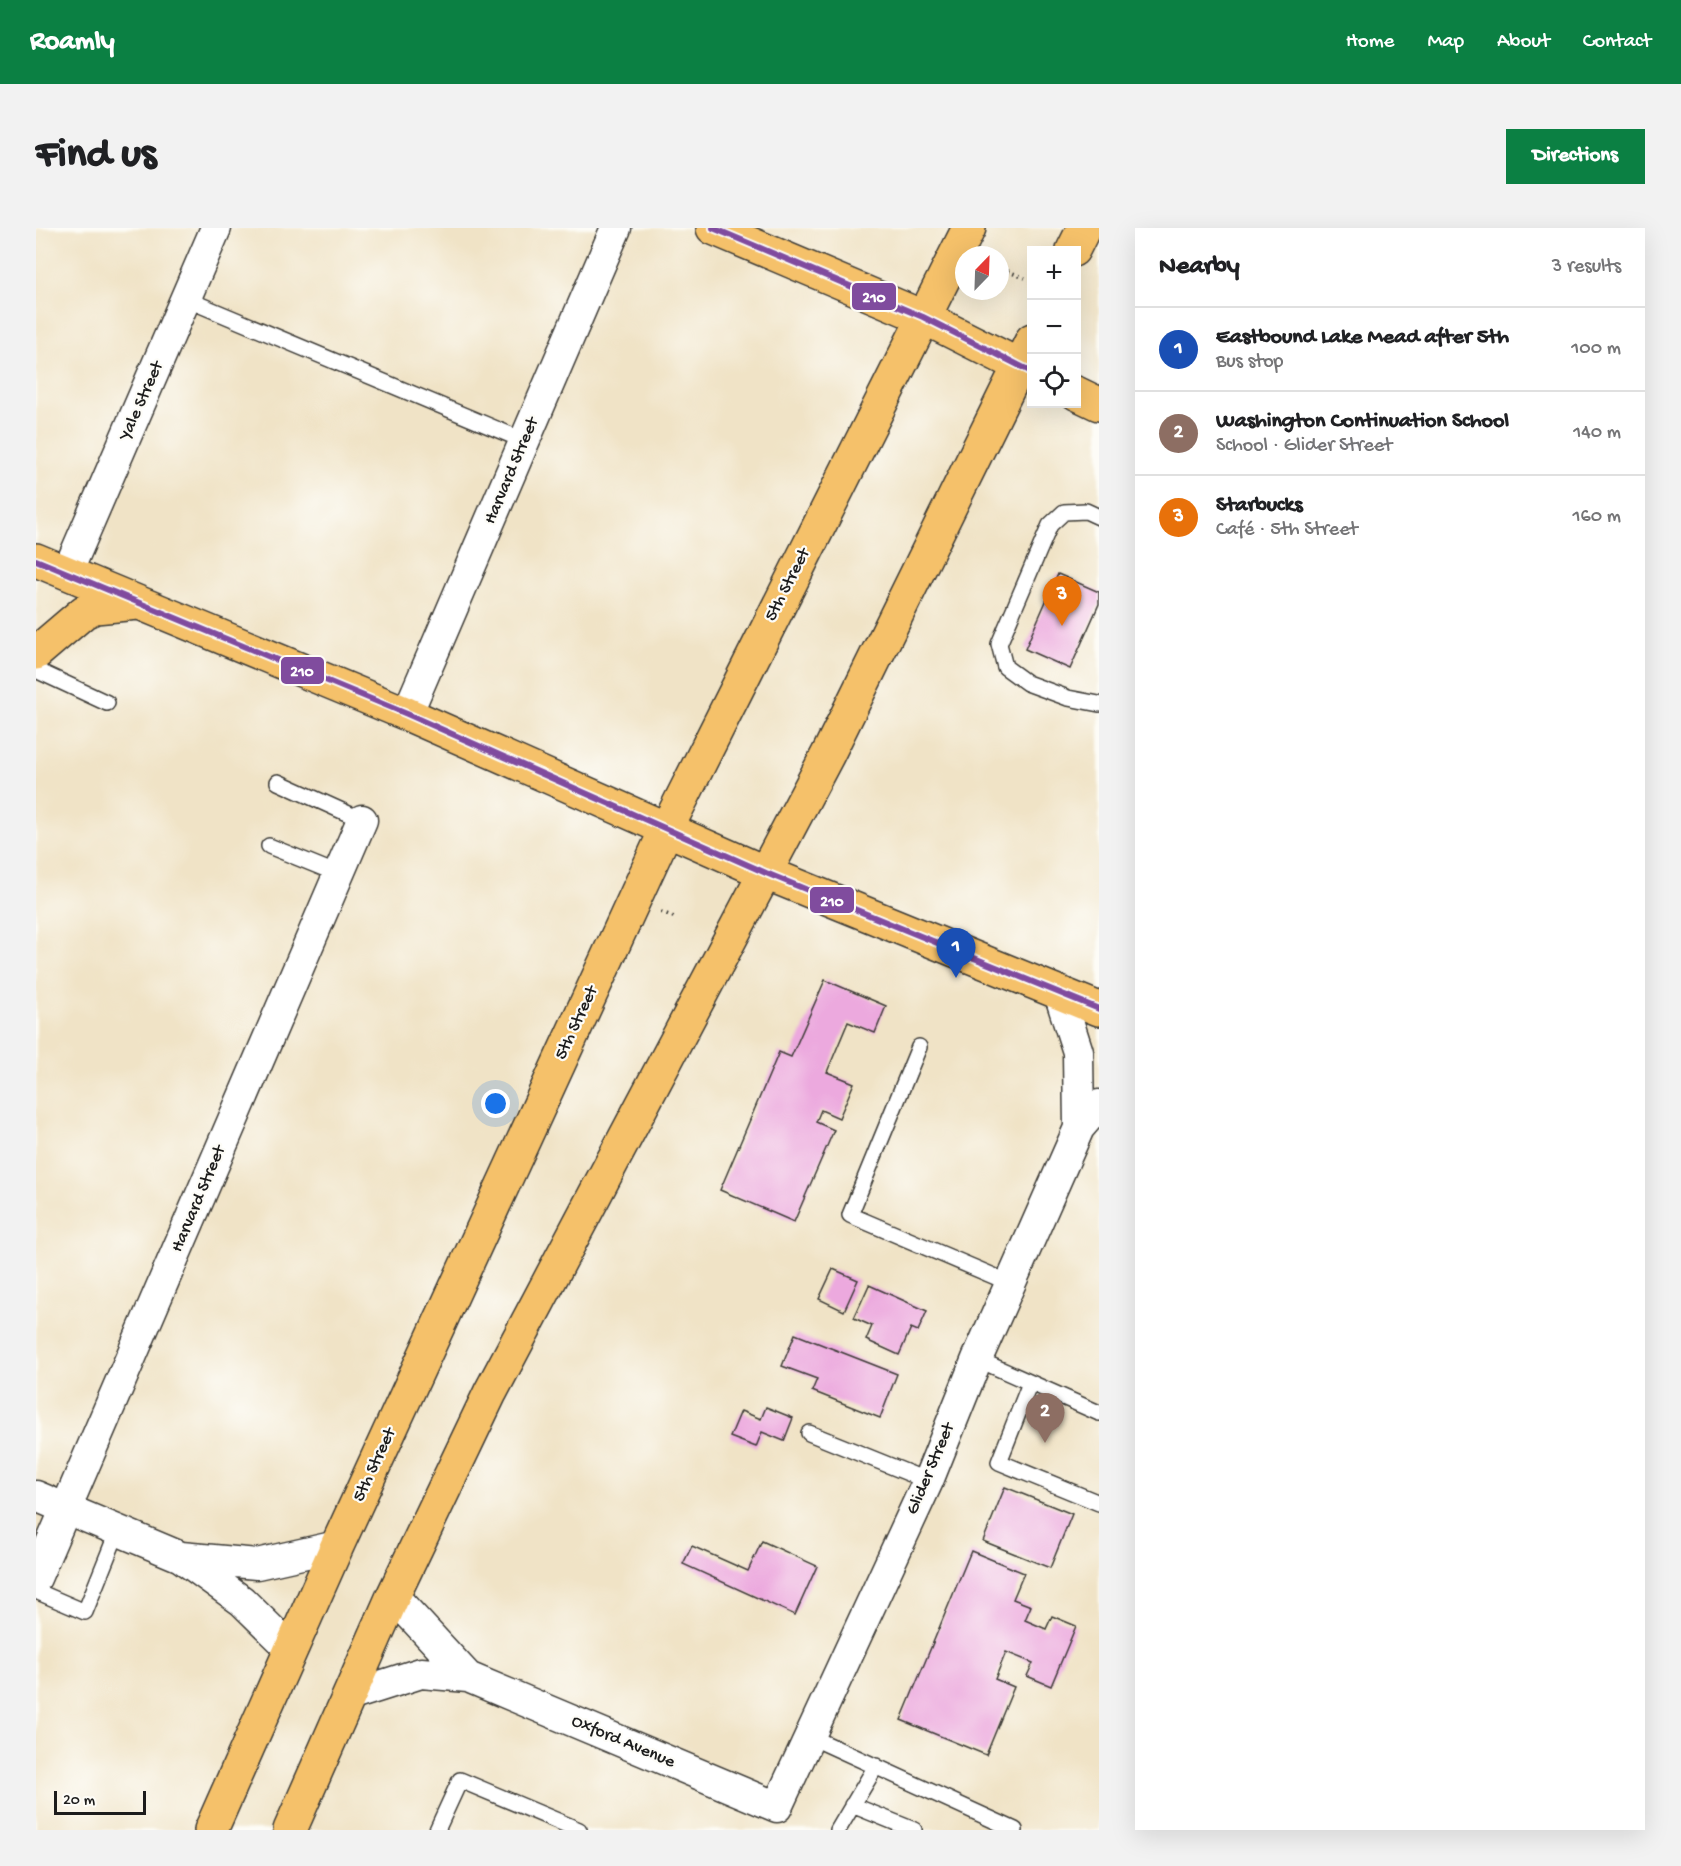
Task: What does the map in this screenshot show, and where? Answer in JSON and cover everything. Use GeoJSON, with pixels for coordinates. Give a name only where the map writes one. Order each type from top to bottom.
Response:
{"type":"FeatureCollection","features":[{"type":"Feature","properties":{"kind":"main road"},"geometry":{"type":"LineString","coordinates":[[713,228],[1027,359]]}},
{"type":"Feature","properties":{"kind":"main road","name":"5th Street"},"geometry":{"type":"LineString","coordinates":[[211,1830],[337,1546],[667,828],[969,228]]}},
{"type":"Feature","properties":{"kind":"main road"},"geometry":{"type":"LineString","coordinates":[[1075,246],[1084,228]]}},
{"type":"Feature","properties":{"kind":"main road"},"geometry":{"type":"LineString","coordinates":[[290,1830],[393,1596],[490,1393],[839,733],[1027,361]]}},
{"type":"Feature","properties":{"kind":"main road"},"geometry":{"type":"LineString","coordinates":[[1081,395],[1099,404]]}},
{"type":"Feature","properties":{"kind":"main road"},"geometry":{"type":"LineString","coordinates":[[36,560],[143,602],[407,714],[766,873],[1099,1009]]}},
{"type":"Feature","properties":{"kind":"main road"},"geometry":{"type":"LineString","coordinates":[[36,653],[84,612],[95,607],[143,602]]}},
{"type":"Feature","properties":{"kind":"street","name":"Yale Street"},"geometry":{"type":"LineString","coordinates":[[67,573],[216,228]]}},
{"type":"Feature","properties":{"kind":"street","name":"Harvard Street"},"geometry":{"type":"LineString","coordinates":[[407,714],[616,228]]}},
{"type":"Feature","properties":{"kind":"street","name":"Harvard Street"},"geometry":{"type":"LineString","coordinates":[[36,1578],[362,820]]}},
{"type":"Feature","properties":{"kind":"street","name":"Glider Street"},"geometry":{"type":"LineString","coordinates":[[1059,993],[1077,1052],[1079,1128]]}},
{"type":"Feature","properties":{"kind":"street","name":"Glider Street"},"geometry":{"type":"LineString","coordinates":[[777,1807],[928,1481],[977,1359],[1079,1128],[1099,1105]]}},
{"type":"Feature","properties":{"kind":"street"},"geometry":{"type":"LineString","coordinates":[[36,1496],[181,1557],[242,1601],[291,1649]]}},
{"type":"Feature","properties":{"kind":"street"},"geometry":{"type":"LineString","coordinates":[[181,1557],[257,1564],[337,1546]]}},
{"type":"Feature","properties":{"kind":"street","name":"Oxford Avenue"},"geometry":{"type":"LineString","coordinates":[[393,1596],[468,1677]]}},
{"type":"Feature","properties":{"kind":"street","name":"Oxford Avenue"},"geometry":{"type":"LineString","coordinates":[[349,1696],[422,1673],[468,1677],[777,1807]]}},
{"type":"Feature","properties":{"kind":"lane"},"geometry":{"type":"LineString","coordinates":[[186,299],[525,441]]}},
{"type":"Feature","properties":{"kind":"lane"},"geometry":{"type":"LineString","coordinates":[[1099,517],[1086,511],[1064,512],[1050,525],[999,644],[1005,667],[1027,683],[1068,698],[1099,704]]}},
{"type":"Feature","properties":{"kind":"lane"},"geometry":{"type":"LineString","coordinates":[[36,670],[107,703]]}},
{"type":"Feature","properties":{"kind":"lane"},"geometry":{"type":"LineString","coordinates":[[278,782],[362,820]]}},
{"type":"Feature","properties":{"kind":"lane"},"geometry":{"type":"LineString","coordinates":[[270,846],[338,874]]}},
{"type":"Feature","properties":{"kind":"lane"},"geometry":{"type":"LineString","coordinates":[[920,1047],[850,1215],[1010,1283]]}},
{"type":"Feature","properties":{"kind":"lane"},"geometry":{"type":"LineString","coordinates":[[977,1359],[1099,1413]]}},
{"type":"Feature","properties":{"kind":"lane"},"geometry":{"type":"LineString","coordinates":[[1030,1383],[999,1462],[1099,1503]]}},
{"type":"Feature","properties":{"kind":"lane"},"geometry":{"type":"LineString","coordinates":[[809,1433],[928,1481]]}},
{"type":"Feature","properties":{"kind":"lane"},"geometry":{"type":"LineString","coordinates":[[36,1591],[85,1612],[118,1530]]}},
{"type":"Feature","properties":{"kind":"lane"},"geometry":{"type":"LineString","coordinates":[[809,1736],[1015,1830]]}},
{"type":"Feature","properties":{"kind":"lane"},"geometry":{"type":"LineString","coordinates":[[838,1830],[876,1766]]}},
{"type":"Feature","properties":{"kind":"lane"},"geometry":{"type":"LineString","coordinates":[[437,1830],[460,1780],[579,1830]]}},
{"type":"Feature","properties":{"kind":"lane"},"geometry":{"type":"LineString","coordinates":[[852,1805],[914,1830]]}},
{"type":"Feature","properties":{"kind":"path"},"geometry":{"type":"LineString","coordinates":[[1009,272],[1025,278]]}},
{"type":"Feature","properties":{"kind":"building"},"geometry":{"type":"Polygon","coordinates":[[[1058,574],[1099,592],[1099,604],[1070,669],[1025,649],[1058,574]]]}},
{"type":"Feature","properties":{"kind":"building"},"geometry":{"type":"Polygon","coordinates":[[[825,980],[886,1006],[875,1033],[848,1022],[827,1072],[854,1083],[839,1118],[821,1110],[816,1122],[834,1130],[794,1222],[720,1190],[779,1052],[791,1057],[825,980]]]}},
{"type":"Feature","properties":{"kind":"building"},"geometry":{"type":"Polygon","coordinates":[[[833,1269],[858,1280],[844,1311],[819,1299],[833,1269]]]}},
{"type":"Feature","properties":{"kind":"building"},"geometry":{"type":"Polygon","coordinates":[[[869,1285],[927,1311],[918,1331],[911,1328],[899,1355],[866,1340],[872,1326],[854,1318],[869,1285]]]}},
{"type":"Feature","properties":{"kind":"building"},"geometry":{"type":"Polygon","coordinates":[[[795,1334],[897,1374],[880,1418],[812,1391],[817,1379],[782,1366],[795,1334]]]}},
{"type":"Feature","properties":{"kind":"building"},"geometry":{"type":"Polygon","coordinates":[[[766,1407],[793,1418],[784,1441],[762,1432],[756,1447],[730,1437],[741,1411],[761,1419],[766,1407]]]}},
{"type":"Feature","properties":{"kind":"building"},"geometry":{"type":"Polygon","coordinates":[[[1005,1487],[1072,1514],[1050,1568],[983,1541],[1005,1487]]]}},
{"type":"Feature","properties":{"kind":"building"},"geometry":{"type":"Polygon","coordinates":[[[762,1541],[817,1566],[795,1615],[683,1564],[692,1546],[748,1571],[762,1541]]]}},
{"type":"Feature","properties":{"kind":"building"},"geometry":{"type":"Polygon","coordinates":[[[971,1551],[1024,1573],[1013,1599],[1031,1606],[1025,1620],[1046,1629],[1052,1616],[1076,1626],[1051,1686],[1027,1676],[1033,1663],[1006,1652],[995,1679],[1014,1687],[986,1755],[901,1720],[971,1551]]]}},
{"type":"Feature","properties":{"kind":"transit line","name":"210"},"geometry":{"type":"LineString","coordinates":[[713,228],[923,317],[1027,369]]}},
{"type":"Feature","properties":{"kind":"transit line","name":"210"},"geometry":{"type":"LineString","coordinates":[[36,560],[407,714],[766,873],[1099,1009]]}},
{"type":"Feature","properties":{"kind":"place","name":"Starbucks"},"geometry":{"type":"Point","coordinates":[1062,626]}},
{"type":"Feature","properties":{"kind":"place","name":"Eastbound Lake Mead after 5th"},"geometry":{"type":"Point","coordinates":[956,978]}},
{"type":"Feature","properties":{"kind":"place","name":"Washington Continuation School"},"geometry":{"type":"Point","coordinates":[1045,1443]}}]}
